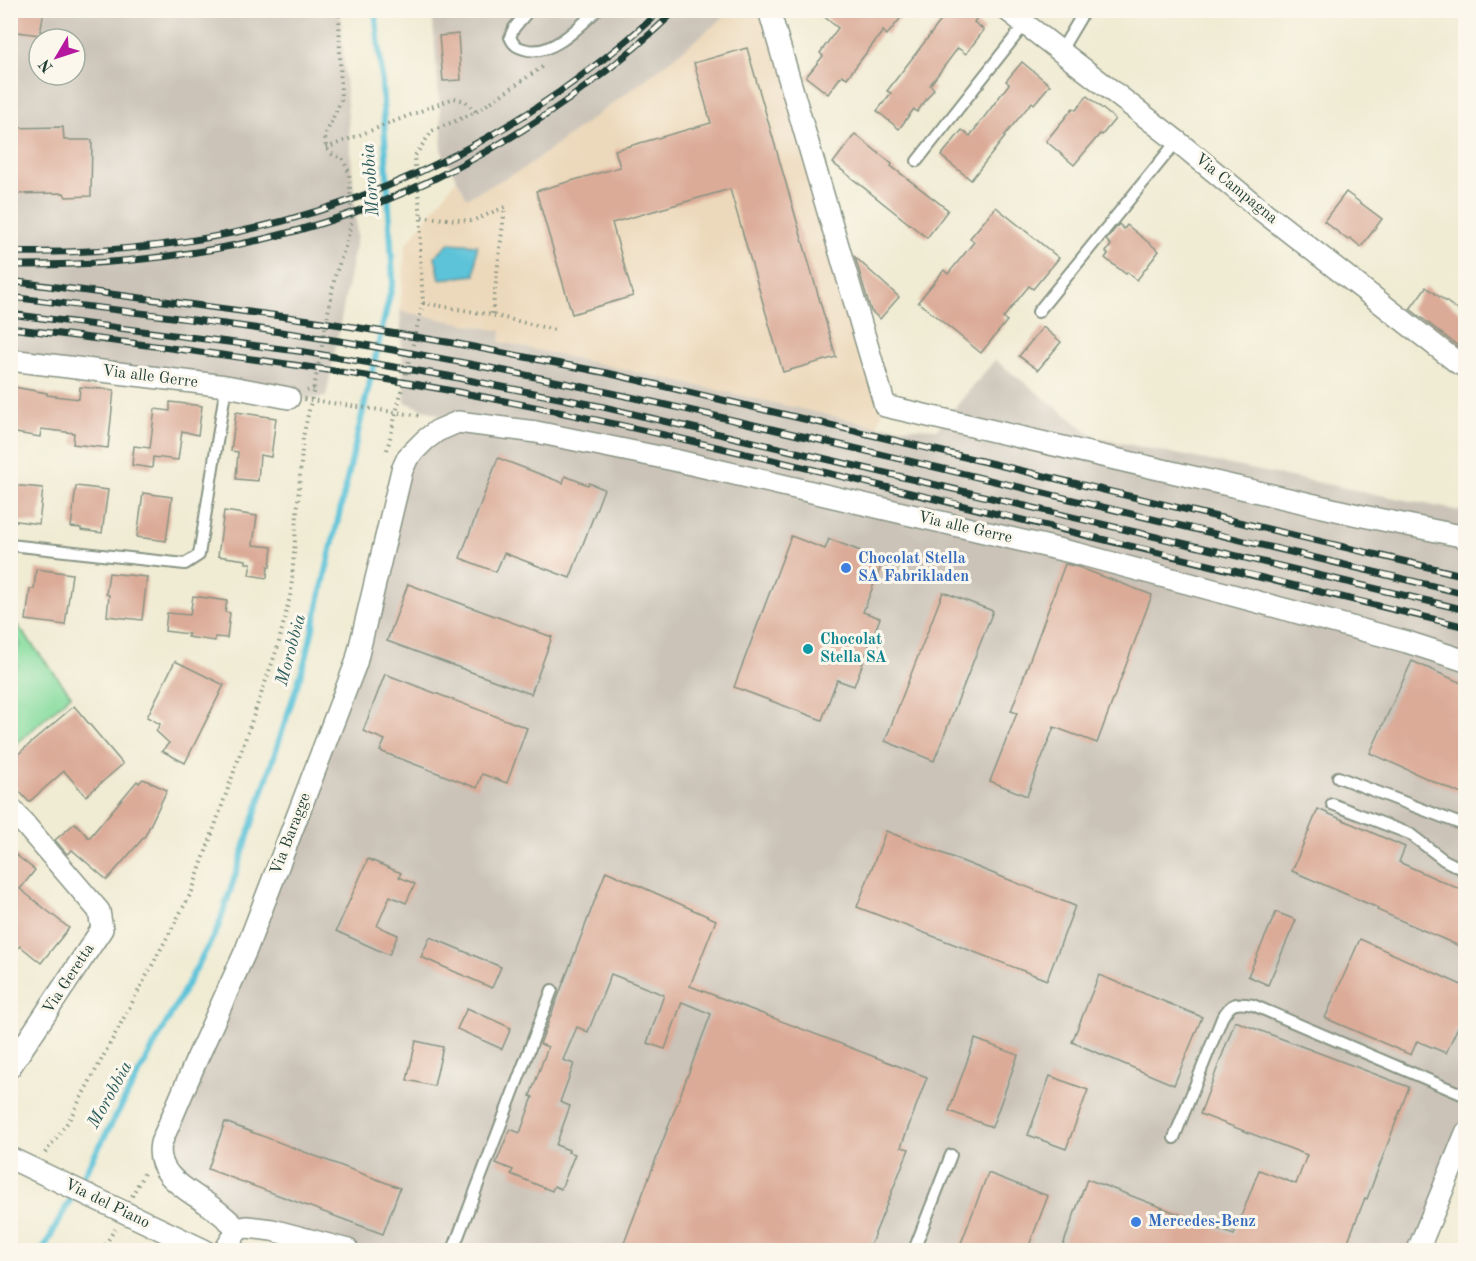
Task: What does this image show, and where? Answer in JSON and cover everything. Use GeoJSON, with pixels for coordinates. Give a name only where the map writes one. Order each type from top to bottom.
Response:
{"type":"FeatureCollection","features":[{"type":"Feature","properties":{"kind":"street"},"geometry":{"type":"LineString","coordinates":[[769,10],[885,406],[1324,507],[1466,537]]}},
{"type":"Feature","properties":{"kind":"street","name":"Via Campagna"},"geometry":{"type":"LineString","coordinates":[[1007,10],[1466,368]]}},
{"type":"Feature","properties":{"kind":"street","name":"Via alle Gerre"},"geometry":{"type":"LineString","coordinates":[[10,360],[226,386],[297,398]]}},
{"type":"Feature","properties":{"kind":"street","name":"Via alle Gerre"},"geometry":{"type":"LineString","coordinates":[[458,422],[536,432],[674,460],[1079,554],[1407,642],[1466,661]]}},
{"type":"Feature","properties":{"kind":"street","name":"Via Baragge"},"geometry":{"type":"LineString","coordinates":[[160,1159],[161,1143],[246,950],[357,663],[402,470],[408,457],[425,440],[437,431],[458,422]]}},
{"type":"Feature","properties":{"kind":"street","name":"Via Geretta"},"geometry":{"type":"LineString","coordinates":[[10,807],[99,911],[102,929],[10,1066]]}},
{"type":"Feature","properties":{"kind":"street"},"geometry":{"type":"LineString","coordinates":[[1418,1251],[1466,1133]]}},
{"type":"Feature","properties":{"kind":"street","name":"Via del Piano"},"geometry":{"type":"LineString","coordinates":[[10,1158],[37,1170],[121,1216],[204,1251]]}},
{"type":"Feature","properties":{"kind":"street"},"geometry":{"type":"LineString","coordinates":[[160,1159],[170,1176],[179,1185],[213,1208],[238,1229]]}},
{"type":"Feature","properties":{"kind":"street"},"geometry":{"type":"LineString","coordinates":[[225,1251],[238,1229],[247,1227],[272,1230],[348,1251]]}},
{"type":"Feature","properties":{"kind":"lane"},"geometry":{"type":"LineString","coordinates":[[529,10],[514,28],[510,37],[515,46],[529,51],[543,50],[562,40],[597,10]]}},
{"type":"Feature","properties":{"kind":"lane"},"geometry":{"type":"LineString","coordinates":[[1060,52],[1085,10]]}},
{"type":"Feature","properties":{"kind":"lane"},"geometry":{"type":"LineString","coordinates":[[917,161],[1025,24]]}},
{"type":"Feature","properties":{"kind":"lane"},"geometry":{"type":"LineString","coordinates":[[1038,312],[1177,141]]}},
{"type":"Feature","properties":{"kind":"lane"},"geometry":{"type":"LineString","coordinates":[[10,545],[185,564],[199,555],[226,386]]}},
{"type":"Feature","properties":{"kind":"lane"},"geometry":{"type":"LineString","coordinates":[[1338,777],[1466,826]]}},
{"type":"Feature","properties":{"kind":"lane"},"geometry":{"type":"LineString","coordinates":[[1332,804],[1410,834],[1444,860],[1466,871]]}},
{"type":"Feature","properties":{"kind":"lane"},"geometry":{"type":"LineString","coordinates":[[453,1251],[552,990]]}},
{"type":"Feature","properties":{"kind":"lane"},"geometry":{"type":"LineString","coordinates":[[1174,1137],[1222,1018],[1227,1009],[1237,1003],[1253,1005],[1466,1096]]}},
{"type":"Feature","properties":{"kind":"lane"},"geometry":{"type":"LineString","coordinates":[[914,1251],[951,1155]]}},
{"type":"Feature","properties":{"kind":"lane"},"geometry":{"type":"LineString","coordinates":[[1353,1251],[1354,1248],[1359,1251]]}},
{"type":"Feature","properties":{"kind":"path"},"geometry":{"type":"LineString","coordinates":[[37,1170],[68,1122],[192,891],[278,646],[291,592],[303,437],[335,276],[352,220],[349,172],[342,158],[332,154],[325,136],[340,100],[339,10]]}},
{"type":"Feature","properties":{"kind":"path"},"geometry":{"type":"LineString","coordinates":[[386,454],[423,303],[420,255],[421,217],[414,158],[432,131],[476,111],[545,65]]}},
{"type":"Feature","properties":{"kind":"path"},"geometry":{"type":"LineString","coordinates":[[329,147],[454,98],[465,101],[476,111]]}},
{"type":"Feature","properties":{"kind":"path"},"geometry":{"type":"LineString","coordinates":[[421,217],[472,221],[504,207],[492,315]]}},
{"type":"Feature","properties":{"kind":"path"},"geometry":{"type":"LineString","coordinates":[[423,303],[492,315],[555,330]]}},
{"type":"Feature","properties":{"kind":"path"},"geometry":{"type":"LineString","coordinates":[[297,398],[314,388]]}},
{"type":"Feature","properties":{"kind":"path"},"geometry":{"type":"LineString","coordinates":[[297,398],[421,416]]}},
{"type":"Feature","properties":{"kind":"path"},"geometry":{"type":"LineString","coordinates":[[102,1251],[138,1183],[146,1171],[160,1159]]}},
{"type":"Feature","properties":{"kind":"shaded area"},"geometry":{"type":"Polygon","coordinates":[[[11,11],[340,11],[357,236],[326,397],[289,398],[11,360],[11,11]]]}},
{"type":"Feature","properties":{"kind":"shaded area"},"geometry":{"type":"Polygon","coordinates":[[[432,11],[732,11],[654,73],[525,168],[467,198],[441,150],[442,131],[432,11]]]}},
{"type":"Feature","properties":{"kind":"shaded area"},"geometry":{"type":"Polygon","coordinates":[[[732,11],[769,11],[885,406],[877,426],[499,342],[501,331],[400,311],[406,245],[456,180],[467,198],[525,168],[654,73],[732,11]]]}},
{"type":"Feature","properties":{"kind":"shaded area"},"geometry":{"type":"Polygon","coordinates":[[[400,311],[501,331],[500,342],[877,426],[937,429],[995,360],[1096,438],[1465,512],[1465,1133],[1418,1250],[348,1250],[238,1229],[160,1151],[356,663],[402,470],[457,422],[405,402],[400,311]]]}},
{"type":"Feature","properties":{"kind":"green space"},"geometry":{"type":"Polygon","coordinates":[[[11,617],[71,695],[12,748],[10,746],[11,672],[17,666],[14,656],[20,643],[11,631],[11,617]]]}},
{"type":"Feature","properties":{"kind":"water"},"geometry":{"type":"Polygon","coordinates":[[[449,243],[477,245],[475,275],[440,279],[435,256],[449,243]]]}},
{"type":"Feature","properties":{"kind":"building"},"geometry":{"type":"Polygon","coordinates":[[[10,10],[44,10],[41,27],[27,27],[27,33],[10,31],[10,10]]]}},
{"type":"Feature","properties":{"kind":"building"},"geometry":{"type":"Polygon","coordinates":[[[816,10],[907,10],[887,35],[883,31],[847,78],[842,75],[828,94],[806,77],[823,56],[820,53],[838,28],[816,10]]]}},
{"type":"Feature","properties":{"kind":"building"},"geometry":{"type":"Polygon","coordinates":[[[949,10],[982,10],[974,22],[984,30],[966,54],[958,48],[930,85],[934,89],[917,112],[914,109],[899,129],[877,111],[891,93],[887,91],[949,10]]]}},
{"type":"Feature","properties":{"kind":"building"},"geometry":{"type":"Polygon","coordinates":[[[458,34],[461,80],[443,81],[439,36],[458,34]]]}},
{"type":"Feature","properties":{"kind":"building"},"geometry":{"type":"Polygon","coordinates":[[[747,48],[836,357],[783,372],[730,189],[612,223],[633,296],[572,314],[536,191],[620,167],[615,150],[711,123],[694,63],[747,48]]]}},
{"type":"Feature","properties":{"kind":"building"},"geometry":{"type":"Polygon","coordinates":[[[1022,62],[1050,85],[1034,104],[1032,102],[971,180],[941,156],[962,130],[970,136],[1009,84],[1006,81],[1022,62]]]}},
{"type":"Feature","properties":{"kind":"building"},"geometry":{"type":"Polygon","coordinates":[[[1087,96],[1115,119],[1074,165],[1046,141],[1073,108],[1076,110],[1087,96]]]}},
{"type":"Feature","properties":{"kind":"building"},"geometry":{"type":"Polygon","coordinates":[[[63,127],[64,140],[92,140],[91,196],[66,197],[64,193],[10,194],[10,128],[63,127]]]}},
{"type":"Feature","properties":{"kind":"building"},"geometry":{"type":"Polygon","coordinates":[[[855,134],[892,164],[891,166],[948,210],[927,238],[833,163],[855,134]]]}},
{"type":"Feature","properties":{"kind":"building"},"geometry":{"type":"Polygon","coordinates":[[[1346,192],[1382,219],[1361,247],[1324,221],[1346,192]]]}},
{"type":"Feature","properties":{"kind":"building"},"geometry":{"type":"Polygon","coordinates":[[[996,207],[1059,258],[1033,289],[1029,286],[1015,303],[1003,318],[1007,321],[981,353],[918,302],[944,270],[948,274],[974,242],[970,238],[996,207]]]}},
{"type":"Feature","properties":{"kind":"building"},"geometry":{"type":"Polygon","coordinates":[[[1119,224],[1124,229],[1127,225],[1159,251],[1137,280],[1105,258],[1111,245],[1106,240],[1119,224]]]}},
{"type":"Feature","properties":{"kind":"building"},"geometry":{"type":"Polygon","coordinates":[[[855,257],[899,297],[880,319],[871,311],[855,257]]]}},
{"type":"Feature","properties":{"kind":"building"},"geometry":{"type":"Polygon","coordinates":[[[1426,287],[1466,316],[1466,352],[1410,309],[1426,287]]]}},
{"type":"Feature","properties":{"kind":"building"},"geometry":{"type":"Polygon","coordinates":[[[1043,327],[1061,342],[1038,370],[1019,356],[1043,327]]]}},
{"type":"Feature","properties":{"kind":"building"},"geometry":{"type":"Polygon","coordinates":[[[14,387],[47,393],[47,395],[79,399],[80,387],[114,390],[108,448],[73,444],[74,433],[41,429],[40,437],[10,432],[10,397],[12,397],[14,387]]]}},
{"type":"Feature","properties":{"kind":"building"},"geometry":{"type":"Polygon","coordinates":[[[170,402],[202,406],[198,435],[182,431],[178,460],[153,457],[152,468],[132,465],[134,446],[150,448],[155,409],[170,411],[170,402]]]}},
{"type":"Feature","properties":{"kind":"building"},"geometry":{"type":"Polygon","coordinates":[[[236,412],[276,418],[271,457],[260,455],[258,481],[236,479],[238,452],[231,451],[236,412]]]}},
{"type":"Feature","properties":{"kind":"building"},"geometry":{"type":"Polygon","coordinates":[[[498,458],[563,483],[565,476],[604,489],[570,578],[504,553],[496,572],[460,558],[498,458]]]}},
{"type":"Feature","properties":{"kind":"building"},"geometry":{"type":"Polygon","coordinates":[[[10,485],[43,488],[39,524],[10,520],[10,485]]]}},
{"type":"Feature","properties":{"kind":"building"},"geometry":{"type":"Polygon","coordinates":[[[76,486],[108,490],[102,533],[71,527],[76,486]]]}},
{"type":"Feature","properties":{"kind":"building"},"geometry":{"type":"Polygon","coordinates":[[[143,493],[172,497],[166,541],[137,537],[143,493]]]}},
{"type":"Feature","properties":{"kind":"building"},"geometry":{"type":"Polygon","coordinates":[[[224,511],[257,516],[253,545],[272,547],[267,578],[249,575],[251,563],[246,563],[246,560],[218,556],[224,511]]]}},
{"type":"Feature","properties":{"kind":"building","name":"Chocolat Stella SA"},"geometry":{"type":"Polygon","coordinates":[[[791,536],[825,549],[829,539],[871,555],[869,561],[881,566],[863,612],[880,618],[854,686],[837,680],[822,720],[734,687],[791,536]]]}},
{"type":"Feature","properties":{"kind":"building"},"geometry":{"type":"Polygon","coordinates":[[[1065,564],[1152,595],[1097,743],[1054,727],[1027,796],[990,781],[1017,713],[1011,711],[1065,564]]]}},
{"type":"Feature","properties":{"kind":"building"},"geometry":{"type":"Polygon","coordinates":[[[36,569],[72,574],[65,625],[26,620],[30,589],[34,589],[36,569]]]}},
{"type":"Feature","properties":{"kind":"building"},"geometry":{"type":"Polygon","coordinates":[[[109,573],[147,577],[142,620],[107,616],[109,595],[106,594],[109,573]]]}},
{"type":"Feature","properties":{"kind":"building"},"geometry":{"type":"Polygon","coordinates":[[[408,584],[552,637],[531,694],[387,641],[408,584]]]}},
{"type":"Feature","properties":{"kind":"building"},"geometry":{"type":"Polygon","coordinates":[[[943,592],[993,611],[934,761],[885,741],[943,592]]]}},
{"type":"Feature","properties":{"kind":"building"},"geometry":{"type":"Polygon","coordinates":[[[193,596],[227,601],[225,612],[230,613],[227,638],[215,637],[215,641],[165,631],[167,613],[190,615],[193,596]]]}},
{"type":"Feature","properties":{"kind":"building"},"geometry":{"type":"Polygon","coordinates":[[[175,661],[224,685],[185,763],[162,751],[169,743],[156,731],[160,724],[147,717],[175,661]]]}},
{"type":"Feature","properties":{"kind":"building"},"geometry":{"type":"Polygon","coordinates":[[[1412,661],[1466,685],[1466,796],[1370,753],[1412,661]]]}},
{"type":"Feature","properties":{"kind":"building"},"geometry":{"type":"Polygon","coordinates":[[[385,674],[527,728],[507,783],[482,774],[477,788],[380,751],[385,740],[363,731],[385,674]]]}},
{"type":"Feature","properties":{"kind":"building"},"geometry":{"type":"Polygon","coordinates":[[[74,706],[123,764],[86,796],[64,771],[29,802],[10,781],[10,761],[74,706]]]}},
{"type":"Feature","properties":{"kind":"building"},"geometry":{"type":"Polygon","coordinates":[[[143,779],[167,790],[145,836],[107,880],[72,850],[67,854],[55,840],[75,823],[89,838],[137,781],[139,783],[143,779]]]}},
{"type":"Feature","properties":{"kind":"building"},"geometry":{"type":"Polygon","coordinates":[[[1318,809],[1405,847],[1399,862],[1466,892],[1466,949],[1292,871],[1318,809]]]}},
{"type":"Feature","properties":{"kind":"building"},"geometry":{"type":"Polygon","coordinates":[[[886,831],[1075,906],[1047,980],[857,907],[886,831]]]}},
{"type":"Feature","properties":{"kind":"building"},"geometry":{"type":"Polygon","coordinates":[[[10,850],[35,870],[20,889],[69,928],[41,963],[20,946],[10,957],[10,850]]]}},
{"type":"Feature","properties":{"kind":"building"},"geometry":{"type":"Polygon","coordinates":[[[368,859],[401,873],[399,877],[415,884],[406,903],[390,896],[377,926],[398,935],[389,955],[336,931],[368,859]]]}},
{"type":"Feature","properties":{"kind":"building"},"geometry":{"type":"Polygon","coordinates":[[[606,871],[716,920],[690,986],[927,1077],[901,1147],[909,1149],[868,1251],[621,1251],[711,1014],[682,1002],[665,1049],[647,1043],[664,995],[611,974],[588,1032],[577,1027],[563,1060],[574,1064],[560,1102],[570,1106],[556,1145],[575,1154],[561,1189],[554,1186],[552,1191],[511,1174],[513,1170],[496,1163],[510,1129],[520,1133],[533,1097],[530,1096],[548,1047],[540,1044],[606,871]]]}},
{"type":"Feature","properties":{"kind":"building"},"geometry":{"type":"Polygon","coordinates":[[[1276,912],[1296,920],[1268,985],[1248,976],[1276,912]]]}},
{"type":"Feature","properties":{"kind":"building"},"geometry":{"type":"Polygon","coordinates":[[[430,937],[501,967],[492,988],[421,957],[430,937]]]}},
{"type":"Feature","properties":{"kind":"building"},"geometry":{"type":"Polygon","coordinates":[[[1360,939],[1466,987],[1466,1009],[1446,1053],[1417,1041],[1411,1055],[1325,1018],[1360,939]]]}},
{"type":"Feature","properties":{"kind":"building"},"geometry":{"type":"Polygon","coordinates":[[[1099,975],[1202,1017],[1174,1085],[1072,1042],[1099,975]]]}},
{"type":"Feature","properties":{"kind":"building"},"geometry":{"type":"Polygon","coordinates":[[[467,1008],[511,1028],[502,1049],[457,1029],[467,1008]]]}},
{"type":"Feature","properties":{"kind":"building"},"geometry":{"type":"Polygon","coordinates":[[[1235,1021],[1409,1087],[1367,1199],[1365,1198],[1344,1251],[1061,1251],[1087,1179],[1234,1235],[1259,1170],[1296,1184],[1307,1155],[1200,1114],[1235,1021]]]}},
{"type":"Feature","properties":{"kind":"building"},"geometry":{"type":"Polygon","coordinates":[[[975,1039],[1018,1055],[992,1127],[949,1111],[975,1039]]]}},
{"type":"Feature","properties":{"kind":"building"},"geometry":{"type":"Polygon","coordinates":[[[416,1041],[443,1047],[434,1086],[407,1080],[416,1041]]]}},
{"type":"Feature","properties":{"kind":"building"},"geometry":{"type":"Polygon","coordinates":[[[1050,1076],[1088,1090],[1066,1149],[1028,1135],[1050,1076]]]}},
{"type":"Feature","properties":{"kind":"building"},"geometry":{"type":"Polygon","coordinates":[[[225,1122],[400,1188],[383,1234],[208,1169],[225,1122]]]}},
{"type":"Feature","properties":{"kind":"building"},"geometry":{"type":"Polygon","coordinates":[[[988,1173],[1048,1196],[1027,1251],[958,1251],[988,1173]]]}},
{"type":"Feature","properties":{"kind":"waterway","name":"Morobbia"},"geometry":{"type":"LineString","coordinates":[[43,1250],[218,928],[306,658],[393,281],[381,66],[375,10]]}},
{"type":"Feature","properties":{"kind":"railway"},"geometry":{"type":"LineString","coordinates":[[10,252],[84,251],[157,245],[228,234],[297,217],[365,195],[431,167],[496,133],[584,74],[660,10]]}},
{"type":"Feature","properties":{"kind":"railway"},"geometry":{"type":"LineString","coordinates":[[10,265],[107,262],[204,251],[268,238],[380,203],[434,179],[537,121],[586,87],[676,10]]}},
{"type":"Feature","properties":{"kind":"railway"},"geometry":{"type":"LineString","coordinates":[[10,281],[310,320],[453,343],[607,373],[1466,576]]}},
{"type":"Feature","properties":{"kind":"railway"},"geometry":{"type":"LineString","coordinates":[[10,297],[327,339],[558,382],[872,452],[1466,594]]}},
{"type":"Feature","properties":{"kind":"railway"},"geometry":{"type":"LineString","coordinates":[[10,314],[305,352],[448,376],[599,406],[1466,610]]}},
{"type":"Feature","properties":{"kind":"railway"},"geometry":{"type":"LineString","coordinates":[[10,328],[322,369],[539,408],[764,458],[1466,627]]}},
{"type":"Feature","properties":{"kind":"place","name":"Chocolat Stella SA Fabrikladen"},"geometry":{"type":"Point","coordinates":[846,568]}},
{"type":"Feature","properties":{"kind":"place","name":"Chocolat Stella SA"},"geometry":{"type":"Point","coordinates":[808,649]}},
{"type":"Feature","properties":{"kind":"place","name":"Mercedes-Benz"},"geometry":{"type":"Point","coordinates":[1136,1222]}}]}
